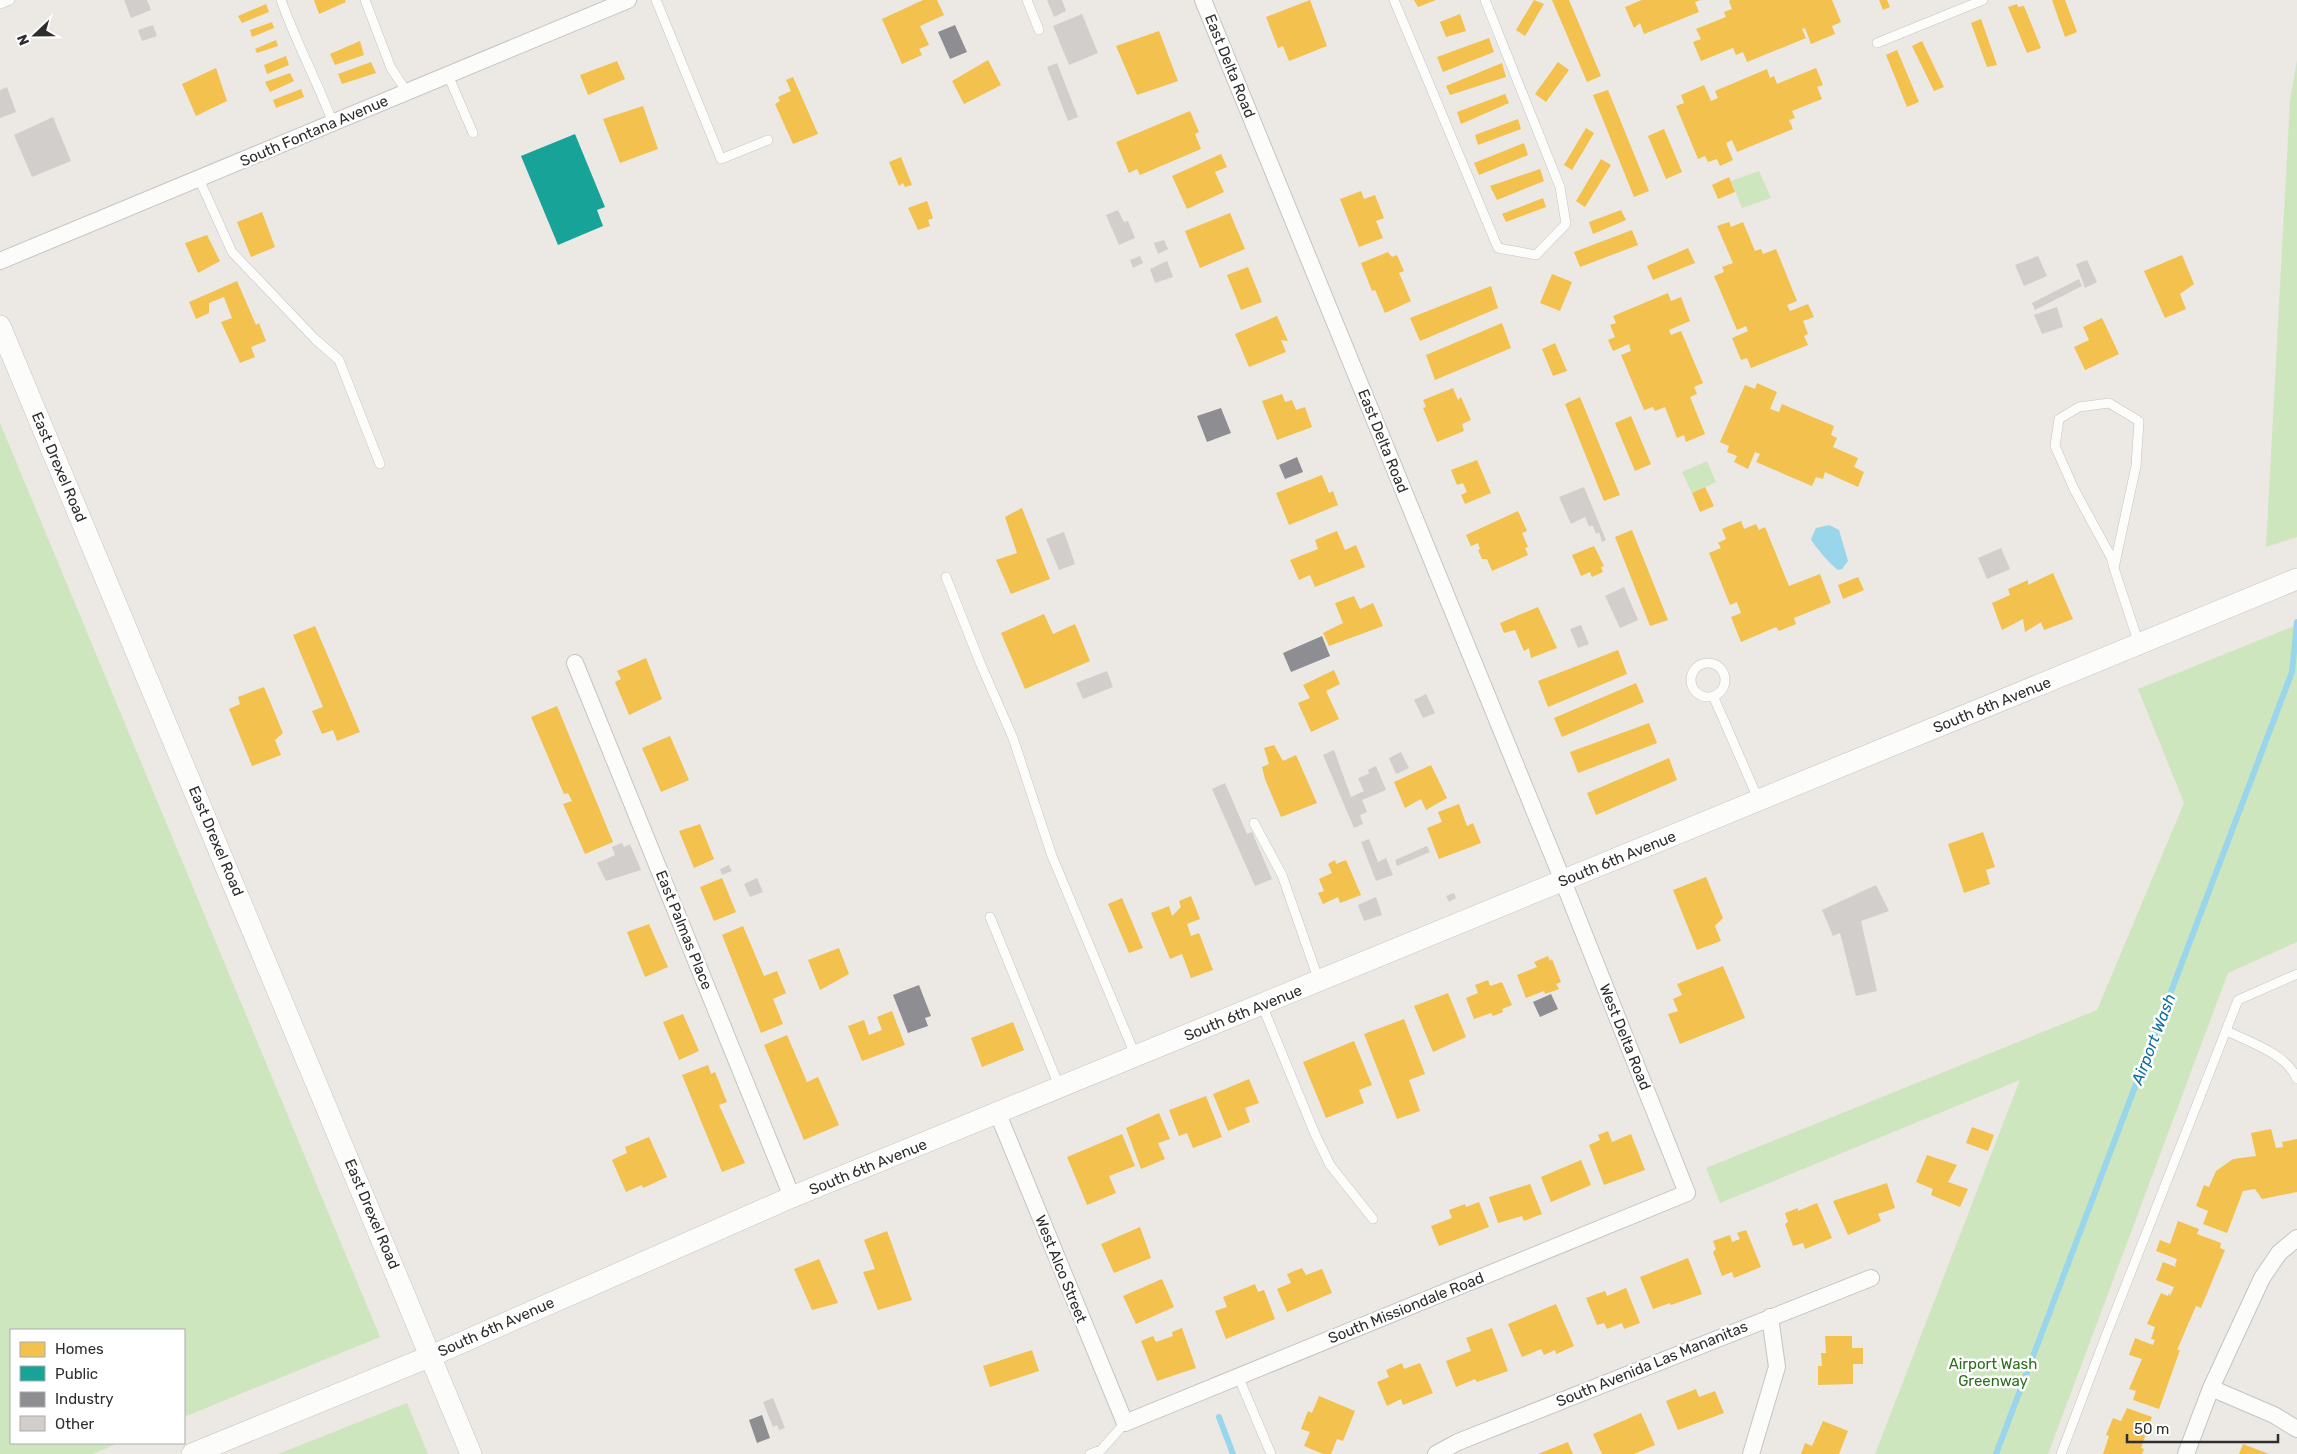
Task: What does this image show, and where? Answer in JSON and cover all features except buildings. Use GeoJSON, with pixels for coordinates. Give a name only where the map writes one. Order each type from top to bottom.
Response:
{"type":"FeatureCollection","features":[{"type":"Feature","properties":{"kind":"street","name":"South Fontana Avenue"},"geometry":{"type":"LineString","coordinates":[[0,261],[628,0]]}},
{"type":"Feature","properties":{"kind":"street","name":"East Delta Road"},"geometry":{"type":"LineString","coordinates":[[1204,0],[1563,882]]}},
{"type":"Feature","properties":{"kind":"street","name":"East Drexel Road"},"geometry":{"type":"LineString","coordinates":[[0,326],[471,1454]]}},
{"type":"Feature","properties":{"kind":"street","name":"South 6th Avenue"},"geometry":{"type":"LineString","coordinates":[[192,1454],[431,1356],[792,1197],[2297,579]]}},
{"type":"Feature","properties":{"kind":"street","name":"East Palmas Place"},"geometry":{"type":"LineString","coordinates":[[574,663],[792,1197]]}},
{"type":"Feature","properties":{"kind":"street","name":"West Delta Road"},"geometry":{"type":"LineString","coordinates":[[1563,882],[1687,1193]]}},
{"type":"Feature","properties":{"kind":"street","name":"West Alco Street"},"geometry":{"type":"LineString","coordinates":[[998,1114],[1125,1423]]}},
{"type":"Feature","properties":{"kind":"street","name":"South Missiondale Road"},"geometry":{"type":"LineString","coordinates":[[1125,1423],[1687,1193]]}},
{"type":"Feature","properties":{"kind":"street"},"geometry":{"type":"LineString","coordinates":[[2186,1454],[2210,1388],[2262,1278],[2279,1252],[2297,1238]]}},
{"type":"Feature","properties":{"kind":"street","name":"South Avenida Las Mananitas"},"geometry":{"type":"LineString","coordinates":[[1436,1454],[1458,1442],[1871,1278]]}},
{"type":"Feature","properties":{"kind":"street"},"geometry":{"type":"LineString","coordinates":[[1752,1454],[1777,1368],[1770,1317]]}},
{"type":"Feature","properties":{"kind":"street"},"geometry":{"type":"LineString","coordinates":[[2210,1388],[2274,1414],[2297,1429]]}},
{"type":"Feature","properties":{"kind":"lane"},"geometry":{"type":"LineString","coordinates":[[0,4],[10,0]]}},
{"type":"Feature","properties":{"kind":"lane"},"geometry":{"type":"LineString","coordinates":[[281,0],[292,34],[323,96],[333,123]]}},
{"type":"Feature","properties":{"kind":"lane"},"geometry":{"type":"LineString","coordinates":[[365,0],[391,68],[407,92]]}},
{"type":"Feature","properties":{"kind":"lane"},"geometry":{"type":"LineString","coordinates":[[656,0],[721,159],[768,140]]}},
{"type":"Feature","properties":{"kind":"lane"},"geometry":{"type":"LineString","coordinates":[[1027,0],[1039,30]]}},
{"type":"Feature","properties":{"kind":"lane"},"geometry":{"type":"LineString","coordinates":[[1394,0],[1498,248],[1536,254],[1566,224],[1560,186],[1485,0]]}},
{"type":"Feature","properties":{"kind":"lane"},"geometry":{"type":"LineString","coordinates":[[1877,43],[1983,0]]}},
{"type":"Feature","properties":{"kind":"lane"},"geometry":{"type":"LineString","coordinates":[[448,75],[473,133]]}},
{"type":"Feature","properties":{"kind":"lane"},"geometry":{"type":"LineString","coordinates":[[198,179],[232,252],[315,339],[340,360],[380,464]]}},
{"type":"Feature","properties":{"kind":"lane"},"geometry":{"type":"LineString","coordinates":[[2114,568],[2136,466],[2140,421],[2109,403],[2079,407],[2059,420],[2054,446],[2074,490],[2111,558],[2114,568],[2139,645]]}},
{"type":"Feature","properties":{"kind":"lane"},"geometry":{"type":"LineString","coordinates":[[946,577],[1013,738],[1052,856],[1136,1057]]}},
{"type":"Feature","properties":{"kind":"lane"},"geometry":{"type":"LineString","coordinates":[[1713,696],[1759,801]]}},
{"type":"Feature","properties":{"kind":"lane"},"geometry":{"type":"LineString","coordinates":[[1254,822],[1282,875],[1319,982]]}},
{"type":"Feature","properties":{"kind":"lane"},"geometry":{"type":"LineString","coordinates":[[990,917],[1060,1088]]}},
{"type":"Feature","properties":{"kind":"lane"},"geometry":{"type":"LineString","coordinates":[[2061,1454],[2108,1329],[2238,1000],[2297,974]]}},
{"type":"Feature","properties":{"kind":"lane"},"geometry":{"type":"LineString","coordinates":[[1262,1005],[1305,1111],[1330,1165],[1372,1219]]}},
{"type":"Feature","properties":{"kind":"lane"},"geometry":{"type":"LineString","coordinates":[[2227,1031],[2274,1055],[2294,1071],[2297,1079]]}},
{"type":"Feature","properties":{"kind":"lane"},"geometry":{"type":"LineString","coordinates":[[1238,1376],[1271,1454]]}},
{"type":"Feature","properties":{"kind":"lane"},"geometry":{"type":"LineString","coordinates":[[1090,1454],[1100,1450],[1125,1423]]}},
{"type":"Feature","properties":{"kind":"green space"},"geometry":{"type":"Polygon","coordinates":[[[2297,60],[2297,537],[2266,547],[2290,100],[2297,60]]]}},
{"type":"Feature","properties":{"kind":"green space"},"geometry":{"type":"Polygon","coordinates":[[[1759,171],[1771,198],[1742,208],[1731,181],[1759,171]]]}},
{"type":"Feature","properties":{"kind":"green space"},"geometry":{"type":"Polygon","coordinates":[[[0,423],[380,1337],[185,1417],[185,1329],[10,1329],[10,1444],[117,1444],[92,1454],[0,1454],[0,423]]]}},
{"type":"Feature","properties":{"kind":"green space"},"geometry":{"type":"Polygon","coordinates":[[[1707,461],[1716,482],[1692,493],[1682,472],[1707,461]]]}},
{"type":"Feature","properties":{"kind":"green space","name":"Airport Wash Greenway"},"geometry":{"type":"Polygon","coordinates":[[[2297,625],[2297,942],[2228,973],[2048,1454],[1875,1454],[2020,1080],[1720,1203],[1706,1168],[2097,1010],[2184,803],[2138,689],[2297,625]]]}},
{"type":"Feature","properties":{"kind":"green space"},"geometry":{"type":"Polygon","coordinates":[[[407,1403],[428,1454],[278,1454],[407,1403]]]}},
{"type":"Feature","properties":{"kind":"water"},"geometry":{"type":"Polygon","coordinates":[[[1829,525],[1839,530],[1848,561],[1842,569],[1838,570],[1823,556],[1811,539],[1816,528],[1829,525]]]}},
{"type":"Feature","properties":{"kind":"waterway","name":"Airport Wash"},"geometry":{"type":"LineString","coordinates":[[1996,1454],[2292,672],[2297,622]]}},
{"type":"Feature","properties":{"kind":"waterway"},"geometry":{"type":"LineString","coordinates":[[1219,1417],[1233,1454]]}}]}
